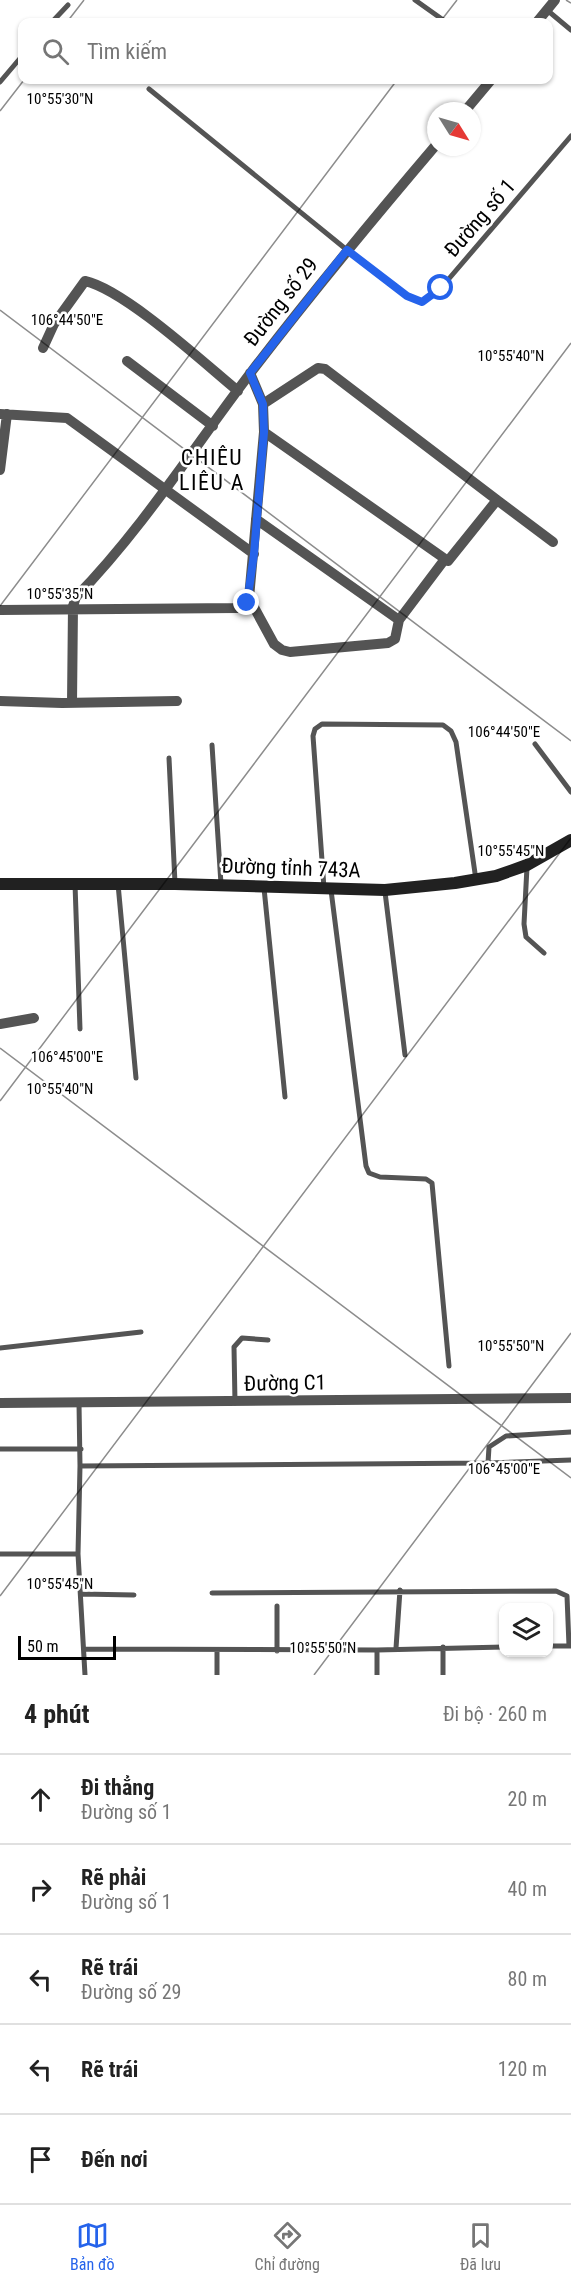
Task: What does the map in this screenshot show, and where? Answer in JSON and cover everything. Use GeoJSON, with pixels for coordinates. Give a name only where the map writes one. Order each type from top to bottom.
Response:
{"type":"FeatureCollection","features":[{"type":"Feature","properties":{"kind":"main road","name":"Đường tỉnh 743A"},"geometry":{"type":"LineString","coordinates":[[0,884],[175,884],[385,890],[476,880],[527,865],[571,840]]}},
{"type":"Feature","properties":{"kind":"street"},"geometry":{"type":"LineString","coordinates":[[540,18],[555,0]]}},
{"type":"Feature","properties":{"kind":"street"},"geometry":{"type":"LineString","coordinates":[[473,102],[488,84]]}},
{"type":"Feature","properties":{"kind":"street","name":"Đường số 29"},"geometry":{"type":"LineString","coordinates":[[166,490],[250,373],[347,250],[427,156]]}},
{"type":"Feature","properties":{"kind":"street"},"geometry":{"type":"LineString","coordinates":[[43,348],[54,324],[85,281],[92,282],[99,284],[150,320],[238,391]]}},
{"type":"Feature","properties":{"kind":"street"},"geometry":{"type":"LineString","coordinates":[[127,361],[213,426]]}},
{"type":"Feature","properties":{"kind":"street"},"geometry":{"type":"LineString","coordinates":[[263,404],[318,368],[325,369],[553,542]]}},
{"type":"Feature","properties":{"kind":"street"},"geometry":{"type":"LineString","coordinates":[[0,610],[237,608],[243,606],[249,598],[264,432],[263,404],[250,373]]}},
{"type":"Feature","properties":{"kind":"street"},"geometry":{"type":"LineString","coordinates":[[0,470],[3,414],[67,418],[254,554]]}},
{"type":"Feature","properties":{"kind":"street"},"geometry":{"type":"LineString","coordinates":[[264,432],[450,561],[497,500]]}},
{"type":"Feature","properties":{"kind":"street"},"geometry":{"type":"LineString","coordinates":[[72,703],[73,610],[76,597],[107,565],[166,490]]}},
{"type":"Feature","properties":{"kind":"street"},"geometry":{"type":"LineString","coordinates":[[256,519],[399,620]]}},
{"type":"Feature","properties":{"kind":"street"},"geometry":{"type":"LineString","coordinates":[[249,598],[274,644],[282,650],[290,652],[388,643],[395,639],[399,620],[445,559]]}},
{"type":"Feature","properties":{"kind":"street"},"geometry":{"type":"LineString","coordinates":[[0,701],[72,703],[177,701]]}},
{"type":"Feature","properties":{"kind":"street"},"geometry":{"type":"LineString","coordinates":[[0,1024],[34,1018]]}},
{"type":"Feature","properties":{"kind":"street","name":"Đường C1"},"geometry":{"type":"LineString","coordinates":[[0,1403],[235,1403],[571,1398]]}},
{"type":"Feature","properties":{"kind":"lane"},"geometry":{"type":"LineString","coordinates":[[415,0],[440,18]]}},
{"type":"Feature","properties":{"kind":"lane"},"geometry":{"type":"LineString","coordinates":[[56,18],[68,5]]}},
{"type":"Feature","properties":{"kind":"lane"},"geometry":{"type":"LineString","coordinates":[[546,10],[571,30]]}},
{"type":"Feature","properties":{"kind":"lane"},"geometry":{"type":"LineString","coordinates":[[0,82],[18,61]]}},
{"type":"Feature","properties":{"kind":"lane"},"geometry":{"type":"LineString","coordinates":[[149,89],[347,250]]}},
{"type":"Feature","properties":{"kind":"lane","name":"Đường số 1"},"geometry":{"type":"LineString","coordinates":[[347,250],[407,296],[422,302],[441,288],[571,136]]}},
{"type":"Feature","properties":{"kind":"lane"},"geometry":{"type":"LineString","coordinates":[[448,1366],[432,1183],[426,1179],[380,1177],[369,1173],[366,1166],[327,888],[313,736],[315,729],[322,724],[420,723],[443,724],[451,731],[456,742],[476,880]]}},
{"type":"Feature","properties":{"kind":"lane"},"geometry":{"type":"LineString","coordinates":[[535,744],[571,792]]}},
{"type":"Feature","properties":{"kind":"lane"},"geometry":{"type":"LineString","coordinates":[[212,745],[221,885]]}},
{"type":"Feature","properties":{"kind":"lane"},"geometry":{"type":"LineString","coordinates":[[169,758],[175,884]]}},
{"type":"Feature","properties":{"kind":"lane"},"geometry":{"type":"LineString","coordinates":[[527,865],[524,924],[526,937],[544,952]]}},
{"type":"Feature","properties":{"kind":"lane"},"geometry":{"type":"LineString","coordinates":[[75,884],[80,1029]]}},
{"type":"Feature","properties":{"kind":"lane"},"geometry":{"type":"LineString","coordinates":[[118,884],[136,1078]]}},
{"type":"Feature","properties":{"kind":"lane"},"geometry":{"type":"LineString","coordinates":[[264,886],[285,1097]]}},
{"type":"Feature","properties":{"kind":"lane"},"geometry":{"type":"LineString","coordinates":[[385,890],[405,1055]]}},
{"type":"Feature","properties":{"kind":"lane"},"geometry":{"type":"LineString","coordinates":[[0,1348],[141,1332]]}},
{"type":"Feature","properties":{"kind":"lane"},"geometry":{"type":"LineString","coordinates":[[235,1403],[234,1347],[242,1338],[268,1340]]}},
{"type":"Feature","properties":{"kind":"lane"},"geometry":{"type":"LineString","coordinates":[[79,1402],[81,1449],[78,1554],[85,1675]]}},
{"type":"Feature","properties":{"kind":"lane"},"geometry":{"type":"LineString","coordinates":[[488,1463],[489,1447],[506,1436],[571,1432]]}},
{"type":"Feature","properties":{"kind":"lane"},"geometry":{"type":"LineString","coordinates":[[0,1449],[81,1449]]}},
{"type":"Feature","properties":{"kind":"lane"},"geometry":{"type":"LineString","coordinates":[[80,1466],[488,1463],[571,1460]]}},
{"type":"Feature","properties":{"kind":"lane"},"geometry":{"type":"LineString","coordinates":[[0,1554],[78,1554]]}},
{"type":"Feature","properties":{"kind":"lane"},"geometry":{"type":"LineString","coordinates":[[396,1648],[400,1590]]}},
{"type":"Feature","properties":{"kind":"lane"},"geometry":{"type":"LineString","coordinates":[[212,1593],[400,1590],[556,1591],[567,1596],[570,1609],[570,1646],[553,1647]]}},
{"type":"Feature","properties":{"kind":"lane"},"geometry":{"type":"LineString","coordinates":[[81,1594],[134,1594]]}},
{"type":"Feature","properties":{"kind":"lane"},"geometry":{"type":"LineString","coordinates":[[277,1606],[277,1651]]}},
{"type":"Feature","properties":{"kind":"lane"},"geometry":{"type":"LineString","coordinates":[[443,1647],[443,1675]]}},
{"type":"Feature","properties":{"kind":"lane"},"geometry":{"type":"LineString","coordinates":[[85,1650],[277,1651],[499,1647]]}},
{"type":"Feature","properties":{"kind":"lane"},"geometry":{"type":"LineString","coordinates":[[216,1650],[217,1675]]}},
{"type":"Feature","properties":{"kind":"lane"},"geometry":{"type":"LineString","coordinates":[[377,1650],[377,1675]]}},
{"type":"Feature","properties":{"kind":"district","name":"CHIÊU LIÊU A"},"geometry":{"type":"Point","coordinates":[212,470]}},
{"type":"Feature","properties":{"kind":"route"},"geometry":{"type":"LineString","coordinates":[[247,603],[254,554],[264,432],[263,404],[250,373],[347,250],[407,296],[422,302],[441,288]]}}]}
